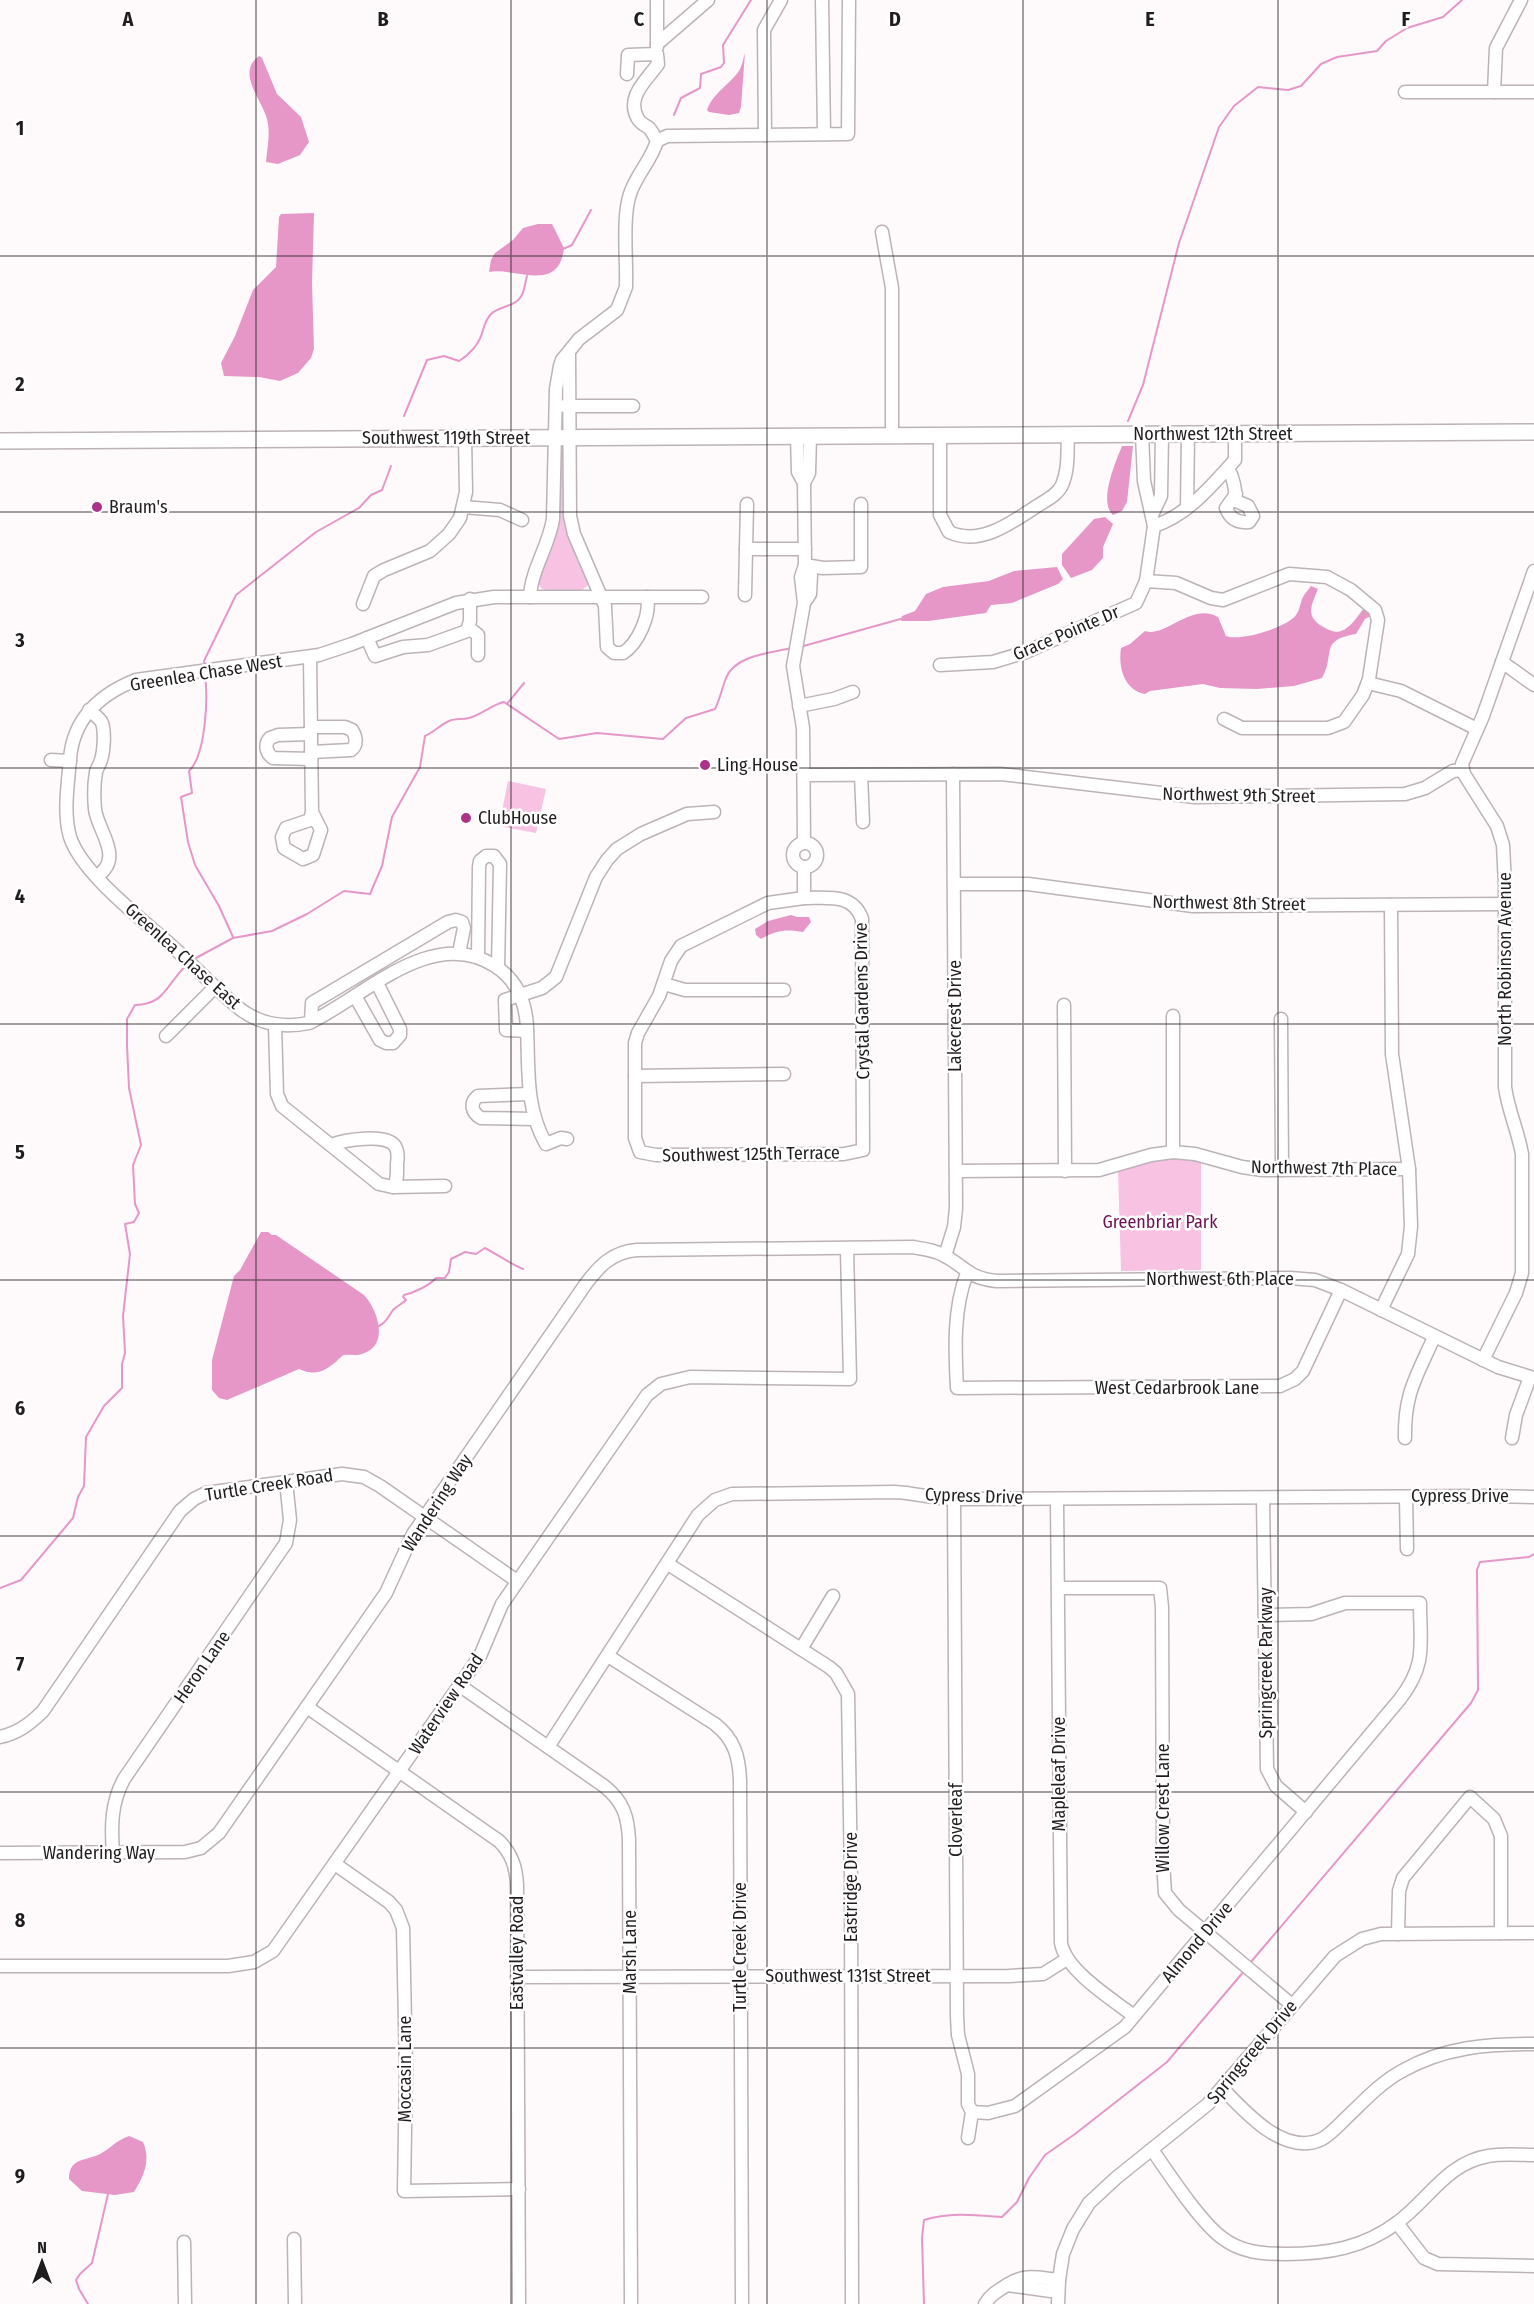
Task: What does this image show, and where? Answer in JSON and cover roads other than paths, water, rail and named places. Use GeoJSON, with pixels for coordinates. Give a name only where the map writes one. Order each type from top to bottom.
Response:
{"type":"FeatureCollection","features":[{"type":"Feature","properties":{"kind":"main road","name":"Northwest 12th Street"},"geometry":{"type":"LineString","coordinates":[[892,435],[1534,432]]}},
{"type":"Feature","properties":{"kind":"main road","name":"Southwest 119th Street"},"geometry":{"type":"LineString","coordinates":[[0,441],[892,435]]}},
{"type":"Feature","properties":{"kind":"street"},"geometry":{"type":"LineString","coordinates":[[530,597],[531,585],[554,519],[554,437],[556,389],[560,366],[579,339],[617,310],[626,287],[626,211],[630,193],[639,175],[653,156],[657,141],[650,128],[639,120],[634,111],[634,102],[638,88],[658,64],[657,0]]}},
{"type":"Feature","properties":{"kind":"street"},"geometry":{"type":"LineString","coordinates":[[627,74],[628,55],[657,49],[708,0]]}},
{"type":"Feature","properties":{"kind":"street"},"geometry":{"type":"LineString","coordinates":[[765,135],[764,30],[781,0]]}},
{"type":"Feature","properties":{"kind":"street"},"geometry":{"type":"LineString","coordinates":[[822,0],[824,134]]}},
{"type":"Feature","properties":{"kind":"street"},"geometry":{"type":"LineString","coordinates":[[657,141],[667,136],[848,134],[849,0]]}},
{"type":"Feature","properties":{"kind":"street"},"geometry":{"type":"LineString","coordinates":[[1494,92],[1496,48],[1521,0]]}},
{"type":"Feature","properties":{"kind":"street"},"geometry":{"type":"LineString","coordinates":[[1405,92],[1534,92]]}},
{"type":"Feature","properties":{"kind":"street"},"geometry":{"type":"LineString","coordinates":[[882,232],[891,281],[892,435]]}},
{"type":"Feature","properties":{"kind":"street"},"geometry":{"type":"LineString","coordinates":[[569,352],[571,522],[581,552],[602,598],[606,615],[607,647],[614,653],[628,651],[632,645],[647,617],[649,610],[647,597]]}},
{"type":"Feature","properties":{"kind":"street"},"geometry":{"type":"LineString","coordinates":[[556,406],[633,405]]}},
{"type":"Feature","properties":{"kind":"street"},"geometry":{"type":"LineString","coordinates":[[1142,434],[1146,498],[1153,520]]}},
{"type":"Feature","properties":{"kind":"street"},"geometry":{"type":"LineString","coordinates":[[1153,520],[1161,495],[1162,434]]}},
{"type":"Feature","properties":{"kind":"street"},"geometry":{"type":"LineString","coordinates":[[1187,508],[1188,434]]}},
{"type":"Feature","properties":{"kind":"street"},"geometry":{"type":"LineString","coordinates":[[1153,520],[1167,522],[1196,501],[1228,468],[1235,460],[1235,434]]}},
{"type":"Feature","properties":{"kind":"street"},"geometry":{"type":"LineString","coordinates":[[940,435],[940,515],[949,532],[955,535],[987,535],[1002,529],[1057,493],[1064,479],[1064,435]]}},
{"type":"Feature","properties":{"kind":"street"},"geometry":{"type":"LineString","coordinates":[[803,436],[798,472],[804,483],[805,565],[811,576],[810,594],[804,603],[793,666],[803,728],[804,775],[804,843],[795,848],[793,857],[798,865],[804,867],[804,898]]}},
{"type":"Feature","properties":{"kind":"street"},"geometry":{"type":"LineString","coordinates":[[363,604],[374,576],[430,551],[449,534],[460,518],[466,492],[465,438]]}},
{"type":"Feature","properties":{"kind":"street"},"geometry":{"type":"LineString","coordinates":[[1228,468],[1235,480],[1236,494]]}},
{"type":"Feature","properties":{"kind":"street"},"geometry":{"type":"LineString","coordinates":[[745,595],[747,504]]}},
{"type":"Feature","properties":{"kind":"street"},"geometry":{"type":"LineString","coordinates":[[805,565],[823,568],[861,567],[861,504]]}},
{"type":"Feature","properties":{"kind":"street"},"geometry":{"type":"LineString","coordinates":[[463,507],[500,510],[522,520]]}},
{"type":"Feature","properties":{"kind":"street","name":"Grace Pointe Dr"},"geometry":{"type":"LineString","coordinates":[[940,664],[993,662],[1026,652],[1136,603],[1146,581],[1153,520]]}},
{"type":"Feature","properties":{"kind":"street"},"geometry":{"type":"LineString","coordinates":[[746,549],[805,549]]}},
{"type":"Feature","properties":{"kind":"street"},"geometry":{"type":"LineString","coordinates":[[1462,770],[1464,759],[1534,571]]}},
{"type":"Feature","properties":{"kind":"street"},"geometry":{"type":"LineString","coordinates":[[1146,581],[1176,583],[1211,598],[1223,600],[1289,574],[1327,577],[1338,581],[1374,610],[1378,620],[1368,683],[1350,715],[1337,726],[1242,728],[1224,719]]}},
{"type":"Feature","properties":{"kind":"street","name":"Greenlea Chase West"},"geometry":{"type":"LineString","coordinates":[[72,745],[89,710],[106,695],[136,680],[310,657],[470,599],[702,597]]}},
{"type":"Feature","properties":{"kind":"street"},"geometry":{"type":"LineString","coordinates":[[367,638],[375,656],[403,647],[428,645],[467,632],[470,599]]}},
{"type":"Feature","properties":{"kind":"street"},"geometry":{"type":"LineString","coordinates":[[469,628],[478,635],[478,656]]}},
{"type":"Feature","properties":{"kind":"street"},"geometry":{"type":"LineString","coordinates":[[310,657],[312,812]]}},
{"type":"Feature","properties":{"kind":"street"},"geometry":{"type":"LineString","coordinates":[[1502,662],[1534,685]]}},
{"type":"Feature","properties":{"kind":"street"},"geometry":{"type":"LineString","coordinates":[[1368,683],[1401,692],[1477,729]]}},
{"type":"Feature","properties":{"kind":"street"},"geometry":{"type":"LineString","coordinates":[[799,706],[834,699],[853,692]]}},
{"type":"Feature","properties":{"kind":"street"},"geometry":{"type":"LineString","coordinates":[[89,710],[102,722],[102,754],[96,773],[94,806],[96,818],[107,839],[108,846],[105,870],[97,876]]}},
{"type":"Feature","properties":{"kind":"street"},"geometry":{"type":"LineString","coordinates":[[345,728],[352,730],[356,738],[354,748],[346,752],[311,756],[277,759],[269,755],[267,751],[268,740],[274,736],[310,730],[345,728]]}},
{"type":"Feature","properties":{"kind":"street","name":"Greenlea Chase East"},"geometry":{"type":"LineString","coordinates":[[72,745],[67,804],[69,829],[76,849],[97,876],[197,971],[249,1016],[275,1025],[292,1026],[310,1022],[377,983],[431,956],[459,953],[478,957],[498,968],[515,984],[521,995],[527,1031],[529,1094],[534,1119],[546,1144],[561,1138],[567,1139]]}},
{"type":"Feature","properties":{"kind":"street"},"geometry":{"type":"LineString","coordinates":[[51,760],[69,761]]}},
{"type":"Feature","properties":{"kind":"street","name":"Northwest 9th Street"},"geometry":{"type":"LineString","coordinates":[[804,775],[1031,776],[1182,797],[1332,796],[1405,794],[1425,788],[1453,771],[1462,770]]}},
{"type":"Feature","properties":{"kind":"street","name":"North Robinson Avenue"},"geometry":{"type":"LineString","coordinates":[[1462,770],[1497,826],[1501,837],[1505,904],[1505,1087],[1528,1168],[1522,1273],[1516,1293],[1483,1360]]}},
{"type":"Feature","properties":{"kind":"street","name":"Lakecrest Drive"},"geometry":{"type":"LineString","coordinates":[[945,1256],[955,1218],[956,1171],[953,774]]}},
{"type":"Feature","properties":{"kind":"street"},"geometry":{"type":"LineString","coordinates":[[861,775],[863,822]]}},
{"type":"Feature","properties":{"kind":"street"},"geometry":{"type":"LineString","coordinates":[[527,1031],[506,1030],[505,1000],[542,988],[556,977],[597,877],[607,860],[617,849],[640,834],[687,814],[714,812]]}},
{"type":"Feature","properties":{"kind":"street"},"geometry":{"type":"LineString","coordinates":[[478,957],[479,867],[480,861],[486,856],[494,856],[500,864],[498,968]]}},
{"type":"Feature","properties":{"kind":"street","name":"Northwest 8th Street"},"geometry":{"type":"LineString","coordinates":[[955,884],[1028,884],[1179,905],[1505,904]]}},
{"type":"Feature","properties":{"kind":"street","name":"Crystal Gardens Drive"},"geometry":{"type":"LineString","coordinates":[[640,1152],[635,1138],[634,1050],[638,1033],[654,1007],[677,950],[690,940],[768,903],[804,898],[834,898],[847,901],[857,908],[862,919],[863,1150]]}},
{"type":"Feature","properties":{"kind":"street"},"geometry":{"type":"LineString","coordinates":[[1381,1310],[1409,1249],[1409,1169],[1392,1054],[1391,905]]}},
{"type":"Feature","properties":{"kind":"street"},"geometry":{"type":"LineString","coordinates":[[310,1022],[310,1007],[316,1000],[456,920],[462,922],[464,928],[459,953]]}},
{"type":"Feature","properties":{"kind":"street"},"geometry":{"type":"LineString","coordinates":[[355,996],[380,1040],[393,1043],[400,1029],[377,983]]}},
{"type":"Feature","properties":{"kind":"street"},"geometry":{"type":"LineString","coordinates":[[664,984],[686,990],[784,990]]}},
{"type":"Feature","properties":{"kind":"street"},"geometry":{"type":"LineString","coordinates":[[166,1036],[215,987]]}},
{"type":"Feature","properties":{"kind":"street"},"geometry":{"type":"LineString","coordinates":[[1064,1005],[1065,1171]]}},
{"type":"Feature","properties":{"kind":"street"},"geometry":{"type":"LineString","coordinates":[[1173,1016],[1173,1152]]}},
{"type":"Feature","properties":{"kind":"street"},"geometry":{"type":"LineString","coordinates":[[1281,1019],[1282,1170]]}},
{"type":"Feature","properties":{"kind":"street"},"geometry":{"type":"LineString","coordinates":[[275,1025],[276,1088],[279,1101],[383,1185],[393,1187],[445,1186]]}},
{"type":"Feature","properties":{"kind":"street"},"geometry":{"type":"LineString","coordinates":[[634,1076],[784,1074]]}},
{"type":"Feature","properties":{"kind":"street"},"geometry":{"type":"LineString","coordinates":[[529,1094],[478,1096],[473,1101],[472,1107],[476,1115],[481,1118],[534,1119]]}},
{"type":"Feature","properties":{"kind":"street"},"geometry":{"type":"LineString","coordinates":[[331,1145],[354,1140],[390,1142],[395,1147],[398,1156],[397,1174],[393,1187]]}},
{"type":"Feature","properties":{"kind":"street","name":"Southwest 125th Terrace"},"geometry":{"type":"LineString","coordinates":[[640,1152],[656,1155],[844,1154],[863,1150]]}},
{"type":"Feature","properties":{"kind":"street","name":"Northwest 7th Place"},"geometry":{"type":"LineString","coordinates":[[956,1171],[1099,1170],[1151,1155],[1173,1152],[1207,1156],[1242,1167],[1282,1170],[1409,1169]]}},
{"type":"Feature","properties":{"kind":"street","name":"Northwest 6th Place"},"geometry":{"type":"LineString","coordinates":[[893,1248],[924,1249],[945,1256],[976,1277],[997,1281],[1315,1280],[1341,1290],[1483,1360],[1532,1378]]}},
{"type":"Feature","properties":{"kind":"street","name":"Wandering Way"},"geometry":{"type":"LineString","coordinates":[[0,1853],[185,1852],[208,1843],[228,1820],[386,1593],[407,1544],[585,1285],[609,1258],[637,1250],[893,1248]]}},
{"type":"Feature","properties":{"kind":"street","name":"Waterview Road"},"geometry":{"type":"LineString","coordinates":[[0,1966],[228,1966],[254,1962],[273,1952],[480,1656],[497,1612],[641,1402],[661,1384],[690,1377],[850,1378],[847,1249]]}},
{"type":"Feature","properties":{"kind":"street","name":"West Cedarbrook Lane"},"geometry":{"type":"LineString","coordinates":[[967,1273],[960,1292],[957,1310],[957,1388],[1280,1386],[1295,1379],[1303,1371],[1341,1290]]}},
{"type":"Feature","properties":{"kind":"street"},"geometry":{"type":"LineString","coordinates":[[1405,1438],[1408,1395],[1434,1337]]}},
{"type":"Feature","properties":{"kind":"street"},"geometry":{"type":"LineString","coordinates":[[1512,1438],[1516,1414],[1532,1378]]}},
{"type":"Feature","properties":{"kind":"street","name":"Turtle Creek Road"},"geometry":{"type":"LineString","coordinates":[[0,1737],[14,1734],[24,1728],[43,1711],[170,1526],[188,1503],[206,1492],[342,1474],[357,1475],[369,1479],[517,1581]]}},
{"type":"Feature","properties":{"kind":"street","name":"Heron Lane"},"geometry":{"type":"LineString","coordinates":[[112,1853],[112,1809],[116,1794],[124,1779],[286,1543],[290,1520],[286,1481]]}},
{"type":"Feature","properties":{"kind":"street","name":"Cypress Drive"},"geometry":{"type":"LineString","coordinates":[[548,1747],[704,1509],[715,1500],[732,1494],[895,1492],[917,1494],[935,1499],[1534,1497]]}},
{"type":"Feature","properties":{"kind":"street"},"geometry":{"type":"LineString","coordinates":[[1407,1497],[1407,1549]]}},
{"type":"Feature","properties":{"kind":"street","name":"Mapleleaf Drive"},"geometry":{"type":"LineString","coordinates":[[1057,1498],[1060,1934],[1062,1951],[1067,1959]]}},
{"type":"Feature","properties":{"kind":"street","name":"Springcreek Parkway"},"geometry":{"type":"LineString","coordinates":[[1263,1498],[1268,1769],[1276,1786],[1306,1812]]}},
{"type":"Feature","properties":{"kind":"street","name":"Cloverleaf"},"geometry":{"type":"LineString","coordinates":[[954,1499],[957,2027],[966,2064],[968,2104],[972,2112],[968,2138]]}},
{"type":"Feature","properties":{"kind":"street","name":"Eastridge Drive"},"geometry":{"type":"LineString","coordinates":[[668,1564],[837,1673],[848,1694],[852,2304]]}},
{"type":"Feature","properties":{"kind":"street","name":"Willow Crest Lane"},"geometry":{"type":"LineString","coordinates":[[1058,1588],[1160,1588],[1162,1607],[1163,1882],[1166,1893],[1170,1901],[1205,1933],[1292,2006]]}},
{"type":"Feature","properties":{"kind":"street"},"geometry":{"type":"LineString","coordinates":[[801,1648],[833,1596]]}},
{"type":"Feature","properties":{"kind":"street","name":"Almond Drive"},"geometry":{"type":"LineString","coordinates":[[972,2112],[988,2113],[1015,2106],[1118,2034],[1306,1812],[1380,1715],[1400,1699],[1416,1676],[1421,1653],[1420,1603],[1345,1603],[1311,1614],[1266,1615]]}},
{"type":"Feature","properties":{"kind":"street","name":"Turtle Creek Drive"},"geometry":{"type":"LineString","coordinates":[[608,1656],[714,1724],[729,1737],[736,1750],[740,1780],[742,2304]]}},
{"type":"Feature","properties":{"kind":"street","name":"Marsh Lane"},"geometry":{"type":"LineString","coordinates":[[459,1685],[612,1793],[627,1815],[631,2304]]}},
{"type":"Feature","properties":{"kind":"street","name":"Eastvalley Road"},"geometry":{"type":"LineString","coordinates":[[307,1707],[499,1841],[511,1856],[517,1885],[519,2304]]}},
{"type":"Feature","properties":{"kind":"street"},"geometry":{"type":"LineString","coordinates":[[1398,1934],[1399,1891],[1403,1878],[1470,1797],[1494,1819],[1501,1836],[1501,1933]]}},
{"type":"Feature","properties":{"kind":"street","name":"Moccasin Lane"},"geometry":{"type":"LineString","coordinates":[[335,1864],[389,1902],[396,1910],[404,1928],[406,2046],[404,2191],[519,2188]]}},
{"type":"Feature","properties":{"kind":"street","name":"Springcreek Drive"},"geometry":{"type":"LineString","coordinates":[[1058,2292],[1066,2246],[1089,2203],[1116,2178],[1199,2114],[1223,2089],[1335,1956],[1373,1935],[1534,1933]]}},
{"type":"Feature","properties":{"kind":"street"},"geometry":{"type":"LineString","coordinates":[[1067,1959],[1077,1970],[1134,2016]]}},
{"type":"Feature","properties":{"kind":"street","name":"Southwest 131st Street"},"geometry":{"type":"LineString","coordinates":[[517,1977],[1035,1975],[1051,1970],[1067,1959]]}},
{"type":"Feature","properties":{"kind":"street"},"geometry":{"type":"LineString","coordinates":[[1223,2089],[1277,2136],[1296,2143],[1312,2142],[1328,2135],[1372,2092],[1394,2075],[1430,2057],[1477,2045],[1534,2044]]}},
{"type":"Feature","properties":{"kind":"street"},"geometry":{"type":"LineString","coordinates":[[1153,2151],[1214,2231],[1232,2244],[1249,2251],[1268,2253],[1326,2252],[1370,2239],[1397,2223],[1450,2172],[1466,2163],[1495,2155],[1534,2155]]}},
{"type":"Feature","properties":{"kind":"street"},"geometry":{"type":"LineString","coordinates":[[1397,2223],[1424,2258],[1438,2264],[1534,2266]]}},
{"type":"Feature","properties":{"kind":"street"},"geometry":{"type":"LineString","coordinates":[[294,2238],[295,2304]]}},
{"type":"Feature","properties":{"kind":"street"},"geometry":{"type":"LineString","coordinates":[[184,2242],[185,2304]]}},
{"type":"Feature","properties":{"kind":"street"},"geometry":{"type":"LineString","coordinates":[[986,2304],[991,2295],[1014,2280],[1031,2277],[1058,2292]]}},
{"type":"Feature","properties":{"kind":"waterway"},"geometry":{"type":"LineString","coordinates":[[674,115],[681,98],[700,88],[701,74],[721,67],[724,63],[723,45],[751,0]]}},
{"type":"Feature","properties":{"kind":"waterway"},"geometry":{"type":"LineString","coordinates":[[1128,421],[1143,385],[1179,243],[1219,127],[1234,106],[1258,87],[1288,90],[1301,86],[1321,64],[1337,57],[1377,51],[1386,41],[1407,28],[1443,17],[1462,0]]}},
{"type":"Feature","properties":{"kind":"waterway"},"geometry":{"type":"LineString","coordinates":[[563,249],[572,245],[591,210]]}},
{"type":"Feature","properties":{"kind":"waterway"},"geometry":{"type":"LineString","coordinates":[[404,416],[427,360],[444,356],[459,361],[466,356],[478,343],[491,314],[520,298],[527,276]]}},
{"type":"Feature","properties":{"kind":"waterway"},"geometry":{"type":"LineString","coordinates":[[205,666],[204,661],[236,595],[316,532],[359,508],[371,495],[382,490],[391,466]]}},
{"type":"Feature","properties":{"kind":"waterway"},"geometry":{"type":"LineString","coordinates":[[800,647],[904,618]]}},
{"type":"Feature","properties":{"kind":"waterway"},"geometry":{"type":"LineString","coordinates":[[194,959],[233,938],[272,931],[307,914],[344,891],[370,894],[382,866],[392,817],[420,767],[425,736],[446,723],[473,717],[504,702],[559,739],[597,733],[663,739],[686,718],[715,709],[726,678],[737,664],[754,656],[791,648]]}},
{"type":"Feature","properties":{"kind":"waterway"},"geometry":{"type":"LineString","coordinates":[[205,675],[206,711],[202,740],[195,763],[189,771],[192,793],[181,797],[188,842],[195,865],[219,906],[233,937]]}},
{"type":"Feature","properties":{"kind":"waterway"},"geometry":{"type":"LineString","coordinates":[[507,704],[524,683]]}},
{"type":"Feature","properties":{"kind":"waterway"},"geometry":{"type":"LineString","coordinates":[[0,1588],[21,1580],[73,1518],[78,1497],[84,1486],[86,1437],[104,1406],[122,1388],[122,1364],[125,1353],[123,1316],[130,1254],[125,1224],[134,1222],[139,1213],[135,1204],[133,1165],[141,1145],[129,1088],[127,1019],[135,1005],[145,1004],[160,997],[187,965]]}},
{"type":"Feature","properties":{"kind":"waterway"},"geometry":{"type":"LineString","coordinates":[[379,1326],[386,1321],[393,1310],[406,1300],[404,1295],[421,1289],[436,1278],[445,1278],[449,1272],[451,1259],[465,1252],[476,1254],[485,1248],[523,1269]]}},
{"type":"Feature","properties":{"kind":"waterway"},"geometry":{"type":"LineString","coordinates":[[1250,1963],[1471,1703],[1478,1690],[1477,1570],[1480,1562],[1529,1557],[1534,1554]]}},
{"type":"Feature","properties":{"kind":"waterway"},"geometry":{"type":"LineString","coordinates":[[924,2304],[922,2238],[924,2220],[953,2215],[1002,2217],[1017,2202],[1029,2178],[1045,2155],[1167,2062],[1245,1970]]}},
{"type":"Feature","properties":{"kind":"waterway"},"geometry":{"type":"LineString","coordinates":[[88,2304],[76,2280],[92,2263],[108,2194]]}},
{"type":"Feature","properties":{"kind":"place","name":"Braum's"},"geometry":{"type":"Point","coordinates":[97,507]}},
{"type":"Feature","properties":{"kind":"place","name":"Ling House"},"geometry":{"type":"Point","coordinates":[705,765]}},
{"type":"Feature","properties":{"kind":"place","name":"ClubHouse"},"geometry":{"type":"Point","coordinates":[466,818]}},
{"type":"Feature","properties":{"kind":"park label","name":"Greenbriar Park"},"geometry":{"type":"Point","coordinates":[1160,1222]}}]}
